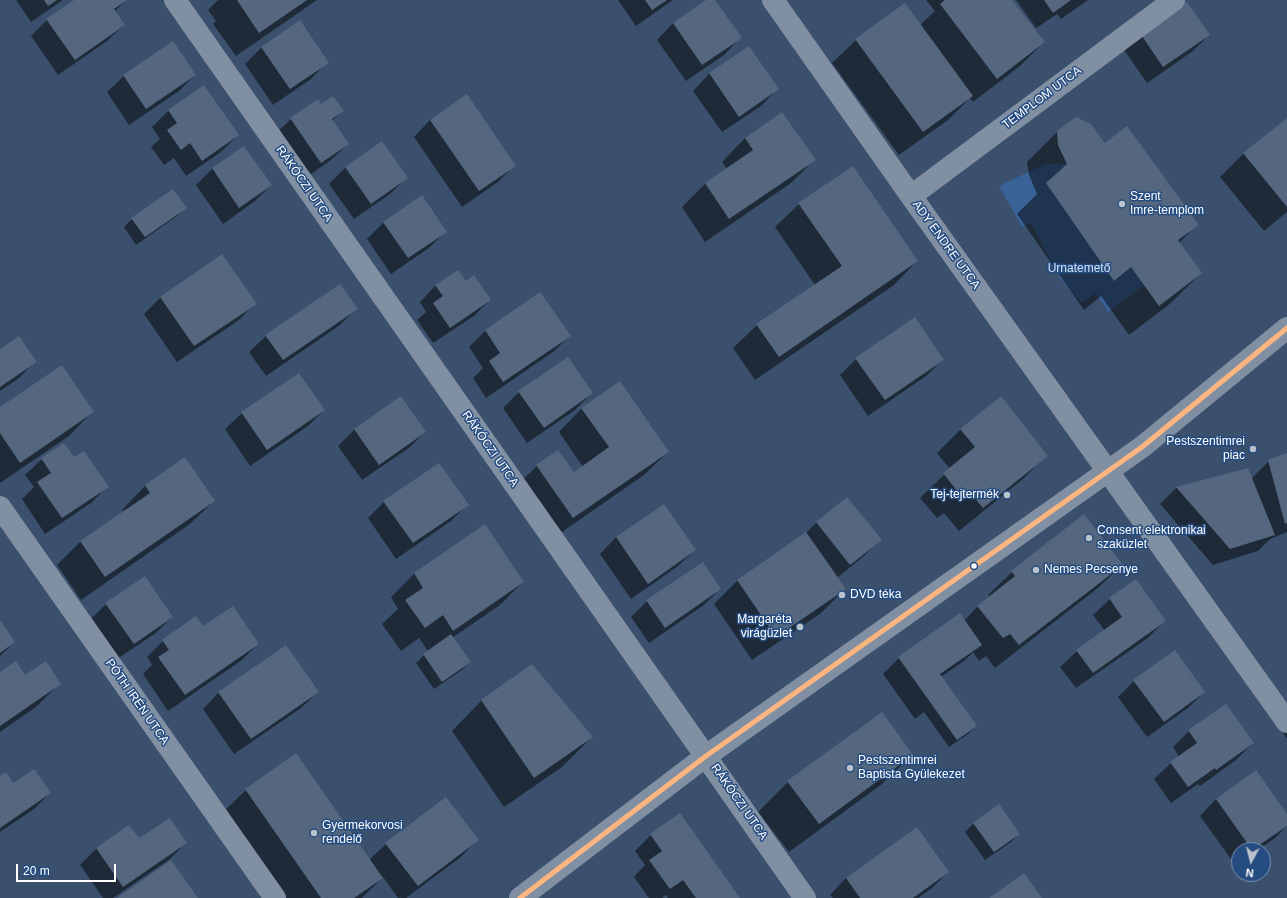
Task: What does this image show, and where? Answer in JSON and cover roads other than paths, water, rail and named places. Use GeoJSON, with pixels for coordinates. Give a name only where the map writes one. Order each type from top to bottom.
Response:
{"type":"FeatureCollection","features":[{"type":"Feature","properties":{"kind":"street","name":"RÁKÓCZI UTCA"},"geometry":{"type":"LineString","coordinates":[[176,0],[805,898]]}},
{"type":"Feature","properties":{"kind":"street","name":"ADY ENDRE UTCA"},"geometry":{"type":"LineString","coordinates":[[773,0],[911,196],[1287,722]]}},
{"type":"Feature","properties":{"kind":"street","name":"TEMPLOM UTCA"},"geometry":{"type":"LineString","coordinates":[[911,196],[1174,0]]}},
{"type":"Feature","properties":{"kind":"street"},"geometry":{"type":"LineString","coordinates":[[520,898],[706,756],[1142,448],[1287,328]]}},
{"type":"Feature","properties":{"kind":"street","name":"PÓTH IRÉN UTCA"},"geometry":{"type":"LineString","coordinates":[[0,507],[275,898]]}},
{"type":"Feature","properties":{"kind":"place","name":"Szent Imre-templom"},"geometry":{"type":"Point","coordinates":[1122,204]}},
{"type":"Feature","properties":{"kind":"place","name":"Pestszentimrei piac"},"geometry":{"type":"Point","coordinates":[1253,449]}},
{"type":"Feature","properties":{"kind":"place","name":"Tej-tejtermék"},"geometry":{"type":"Point","coordinates":[1007,495]}},
{"type":"Feature","properties":{"kind":"place","name":"Consent elektronikai szaküzlet"},"geometry":{"type":"Point","coordinates":[1089,538]}},
{"type":"Feature","properties":{"kind":"place","name":"Nemes Pecsenye"},"geometry":{"type":"Point","coordinates":[1036,570]}},
{"type":"Feature","properties":{"kind":"place","name":"DVD téka"},"geometry":{"type":"Point","coordinates":[842,595]}},
{"type":"Feature","properties":{"kind":"place","name":"Margaréta virágüzlet"},"geometry":{"type":"Point","coordinates":[800,627]}},
{"type":"Feature","properties":{"kind":"place","name":"Pestszentimrei Baptista Gyülekezet"},"geometry":{"type":"Point","coordinates":[850,768]}},
{"type":"Feature","properties":{"kind":"place","name":"Gyermekorvosi rendelő"},"geometry":{"type":"Point","coordinates":[314,833]}},
{"type":"Feature","properties":{"kind":"park label","name":"Urnatemető"},"geometry":{"type":"Point","coordinates":[1079,269]}}]}
